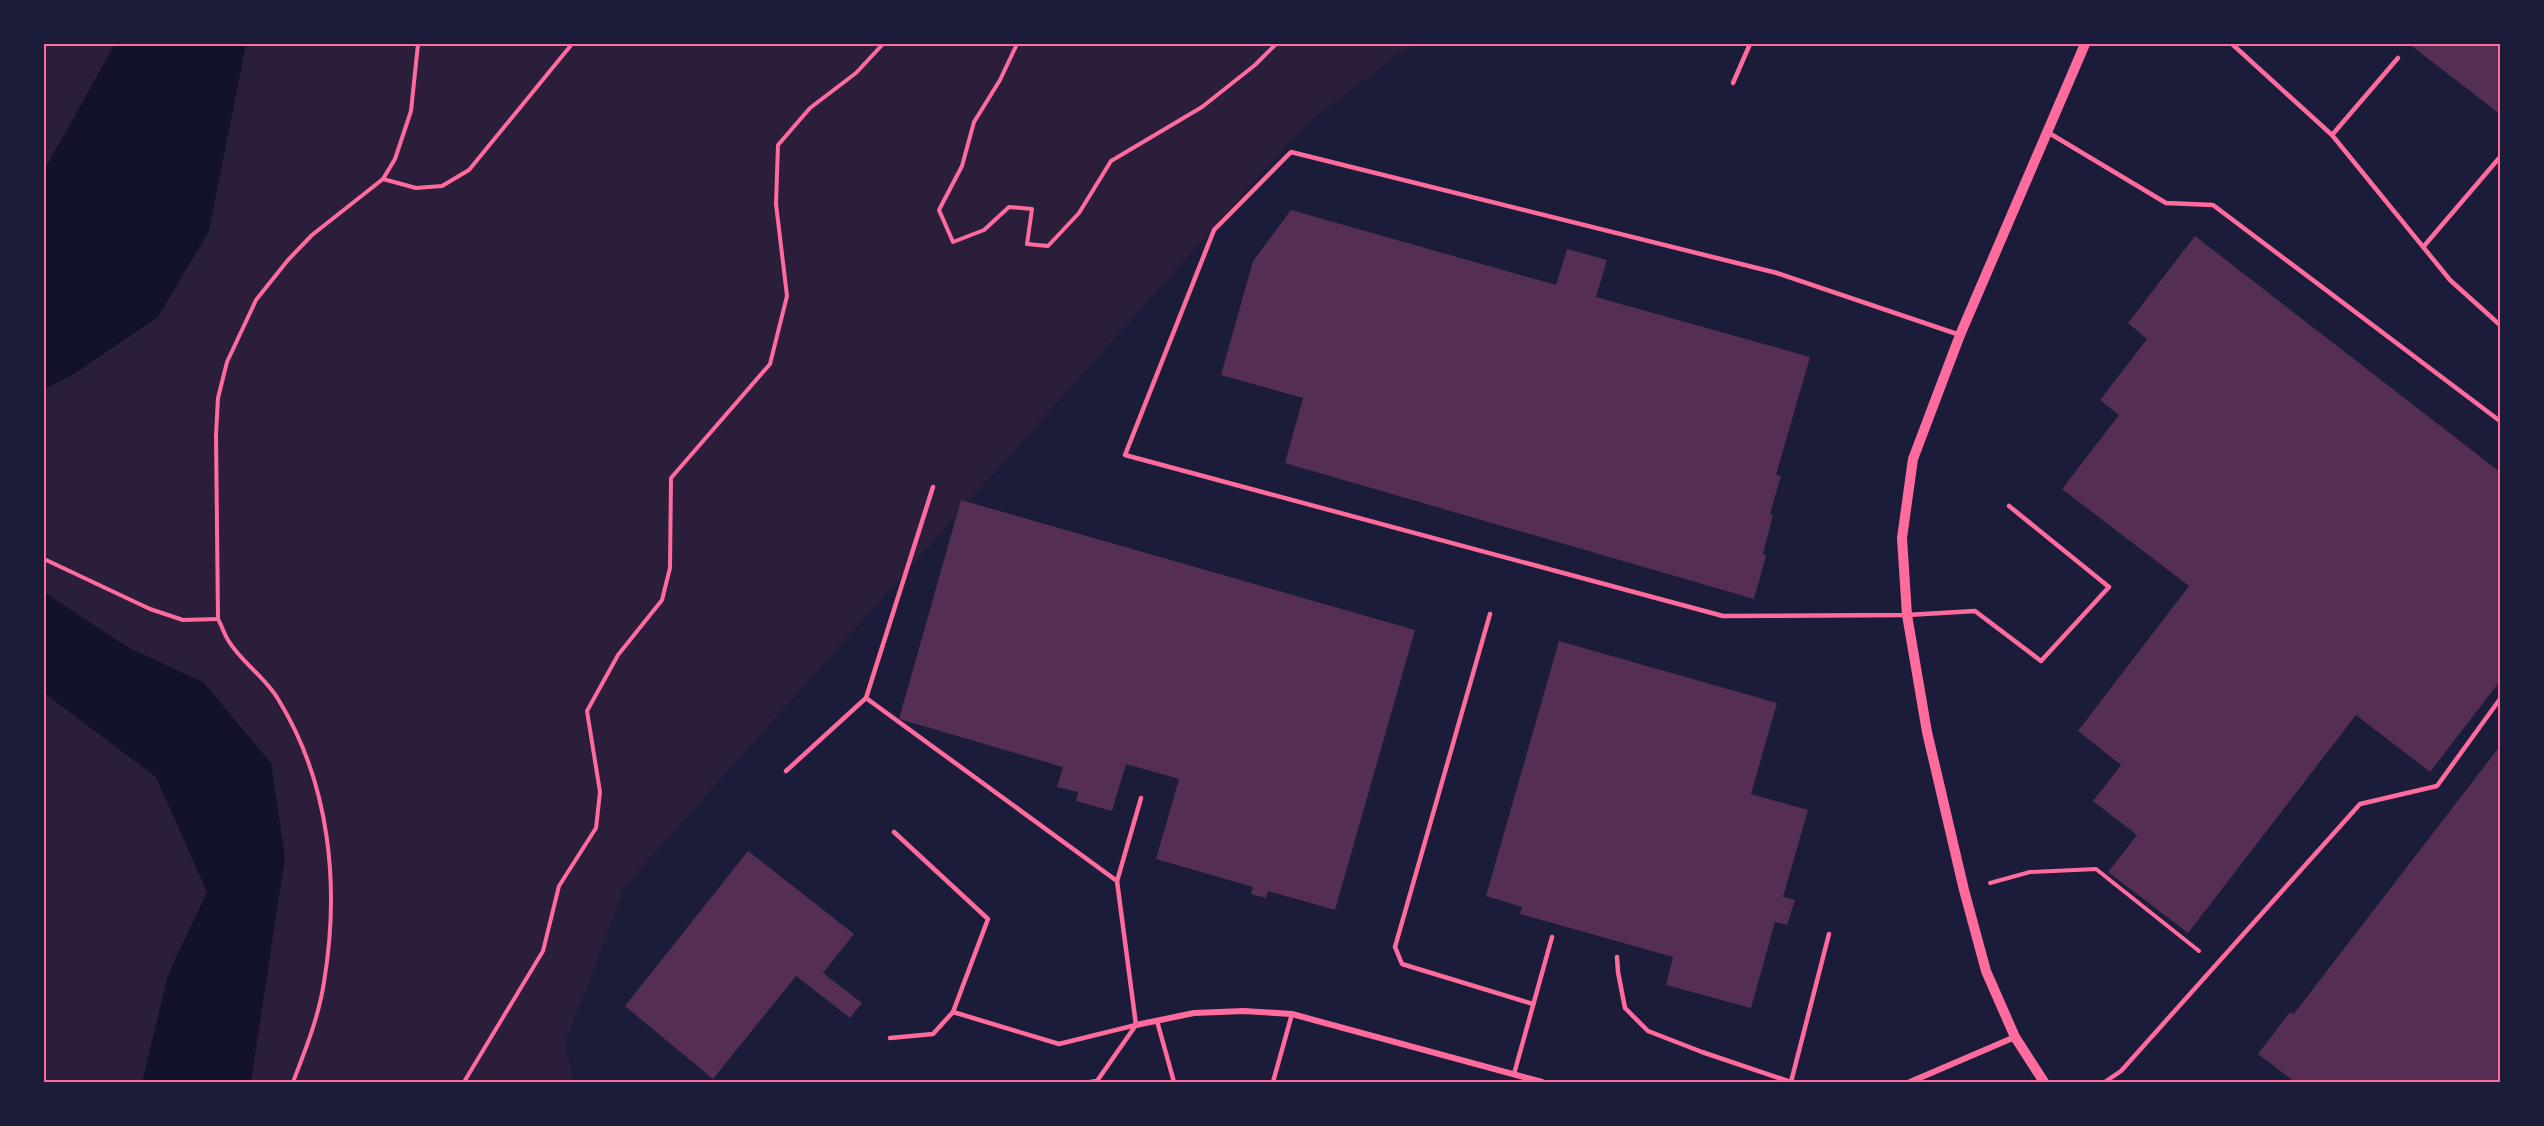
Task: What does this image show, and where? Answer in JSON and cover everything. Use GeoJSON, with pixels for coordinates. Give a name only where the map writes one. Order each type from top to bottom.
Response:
{"type":"FeatureCollection","features":[{"type":"Feature","properties":{"kind":"street"},"geometry":{"type":"LineString","coordinates":[[2044,1083],[2015,1037],[1986,971],[1964,890],[1928,732],[1907,615],[1902,538],[1913,459],[1960,335],[2085,44]]}},
{"type":"Feature","properties":{"kind":"street"},"geometry":{"type":"LineString","coordinates":[[1136,1025],[1194,1013],[1244,1011],[1292,1014],[1542,1083]]}},
{"type":"Feature","properties":{"kind":"street"},"geometry":{"type":"LineString","coordinates":[[1910,1083],[2015,1037]]}},
{"type":"Feature","properties":{"kind":"lane"},"geometry":{"type":"LineString","coordinates":[[1733,83],[1750,44]]}},
{"type":"Feature","properties":{"kind":"lane"},"geometry":{"type":"LineString","coordinates":[[2232,44],[2332,135],[2450,280],[2500,326]]}},
{"type":"Feature","properties":{"kind":"lane"},"geometry":{"type":"LineString","coordinates":[[2332,135],[2398,58]]}},
{"type":"Feature","properties":{"kind":"lane"},"geometry":{"type":"LineString","coordinates":[[2046,131],[2109,166],[2166,203],[2213,205],[2500,421]]}},
{"type":"Feature","properties":{"kind":"lane"},"geometry":{"type":"LineString","coordinates":[[1960,335],[1777,273],[1291,152],[1214,230],[1125,455],[1723,616],[1907,615],[1975,611],[2041,661],[2109,587],[2009,506]]}},
{"type":"Feature","properties":{"kind":"lane"},"geometry":{"type":"LineString","coordinates":[[2424,246],[2500,157]]}},
{"type":"Feature","properties":{"kind":"lane"},"geometry":{"type":"LineString","coordinates":[[786,771],[866,698],[933,487]]}},
{"type":"Feature","properties":{"kind":"lane"},"geometry":{"type":"LineString","coordinates":[[1490,614],[1395,947],[1402,964],[1533,1004]]}},
{"type":"Feature","properties":{"kind":"lane"},"geometry":{"type":"LineString","coordinates":[[866,698],[1117,881]]}},
{"type":"Feature","properties":{"kind":"lane"},"geometry":{"type":"LineString","coordinates":[[2105,1083],[2121,1071],[2360,804],[2437,786],[2500,699]]}},
{"type":"Feature","properties":{"kind":"lane"},"geometry":{"type":"LineString","coordinates":[[1090,1083],[1097,1081],[1136,1025],[1117,881],[1141,798]]}},
{"type":"Feature","properties":{"kind":"lane"},"geometry":{"type":"LineString","coordinates":[[890,1038],[933,1034],[953,1012],[988,919],[894,832]]}},
{"type":"Feature","properties":{"kind":"lane"},"geometry":{"type":"LineString","coordinates":[[1617,957],[1625,1008],[1648,1031],[1791,1082],[1829,934]]}},
{"type":"Feature","properties":{"kind":"lane"},"geometry":{"type":"LineString","coordinates":[[1514,1074],[1552,937]]}},
{"type":"Feature","properties":{"kind":"lane"},"geometry":{"type":"LineString","coordinates":[[953,1012],[1059,1044],[1136,1025]]}},
{"type":"Feature","properties":{"kind":"lane"},"geometry":{"type":"LineString","coordinates":[[1273,1083],[1292,1014]]}},
{"type":"Feature","properties":{"kind":"lane"},"geometry":{"type":"LineString","coordinates":[[1157,1021],[1174,1083]]}},
{"type":"Feature","properties":{"kind":"path"},"geometry":{"type":"LineString","coordinates":[[293,1083],[324,984],[332,908],[329,851],[317,784],[303,748],[278,698],[229,641],[218,619],[216,435],[218,398],[227,362],[256,300],[288,260],[312,235],[383,179],[395,159],[411,111],[418,44]]}},
{"type":"Feature","properties":{"kind":"path"},"geometry":{"type":"LineString","coordinates":[[383,179],[416,188],[442,186],[469,170],[572,44]]}},
{"type":"Feature","properties":{"kind":"path"},"geometry":{"type":"LineString","coordinates":[[464,1083],[543,951],[559,886],[596,828],[600,792],[587,711],[618,655],[662,600],[670,568],[671,478],[770,364],[788,296],[776,204],[778,145],[810,108],[856,74],[883,44]]}},
{"type":"Feature","properties":{"kind":"path"},"geometry":{"type":"LineString","coordinates":[[1017,44],[1000,80],[974,122],[962,166],[939,210],[953,242],[984,230],[1009,207],[1032,209],[1027,244],[1048,246],[1079,213],[1111,161],[1202,107],[1255,65],[1276,44]]}},
{"type":"Feature","properties":{"kind":"path"},"geometry":{"type":"LineString","coordinates":[[44,559],[150,609],[183,620],[218,619]]}},
{"type":"Feature","properties":{"kind":"path"},"geometry":{"type":"LineString","coordinates":[[1964,890],[2030,872],[2096,869],[2217,964]]}},
{"type":"Feature","properties":{"kind":"shaded area"},"geometry":{"type":"Polygon","coordinates":[[[44,44],[1413,44],[1306,124],[619,893],[622,896],[565,1043],[574,1082],[44,1082],[44,44]]]}},
{"type":"Feature","properties":{"kind":"shaded area"},"geometry":{"type":"Polygon","coordinates":[[[115,44],[246,44],[209,231],[158,317],[71,376],[44,389],[44,170],[115,44]]]}},
{"type":"Feature","properties":{"kind":"shaded area"},"geometry":{"type":"Polygon","coordinates":[[[44,592],[129,648],[203,682],[271,763],[285,857],[251,1082],[142,1082],[168,975],[207,892],[156,777],[44,693],[44,592]]]}},
{"type":"Feature","properties":{"kind":"building"},"geometry":{"type":"Polygon","coordinates":[[[2409,44],[2500,44],[2500,114],[2409,44]]]}},
{"type":"Feature","properties":{"kind":"building"},"geometry":{"type":"Polygon","coordinates":[[[1291,210],[1556,285],[1567,249],[1607,260],[1596,297],[1810,357],[1776,475],[1781,476],[1770,514],[1773,515],[1763,554],[1766,556],[1754,599],[1285,463],[1303,398],[1221,375],[1253,261],[1291,210]]]}},
{"type":"Feature","properties":{"kind":"building"},"geometry":{"type":"Polygon","coordinates":[[[2195,236],[2500,472],[2500,681],[2430,772],[2356,715],[2188,933],[2108,872],[2137,835],[2093,801],[2121,765],[2078,731],[2189,586],[2062,489],[2119,415],[2100,400],[2147,339],[2128,323],[2195,236]]]}},
{"type":"Feature","properties":{"kind":"building"},"geometry":{"type":"Polygon","coordinates":[[[961,500],[1415,630],[1335,910],[1268,891],[1266,898],[1251,894],[1253,887],[1156,859],[1179,779],[1126,764],[1112,811],[1076,801],[1078,792],[1057,787],[1063,767],[899,719],[961,500]]]}},
{"type":"Feature","properties":{"kind":"building"},"geometry":{"type":"Polygon","coordinates":[[[1559,641],[1777,703],[1751,794],[1808,810],[1783,897],[1795,900],[1787,925],[1775,922],[1751,1008],[1666,985],[1673,957],[1520,914],[1522,907],[1486,896],[1559,641]]]}},
{"type":"Feature","properties":{"kind":"building"},"geometry":{"type":"Polygon","coordinates":[[[2500,746],[2500,1082],[2295,1082],[2258,1054],[2290,1012],[2293,1014],[2296,1011],[2500,746]]]}},
{"type":"Feature","properties":{"kind":"building"},"geometry":{"type":"Polygon","coordinates":[[[748,851],[854,934],[823,973],[862,1003],[850,1018],[796,976],[713,1079],[625,1006],[748,851]]]}}]}
